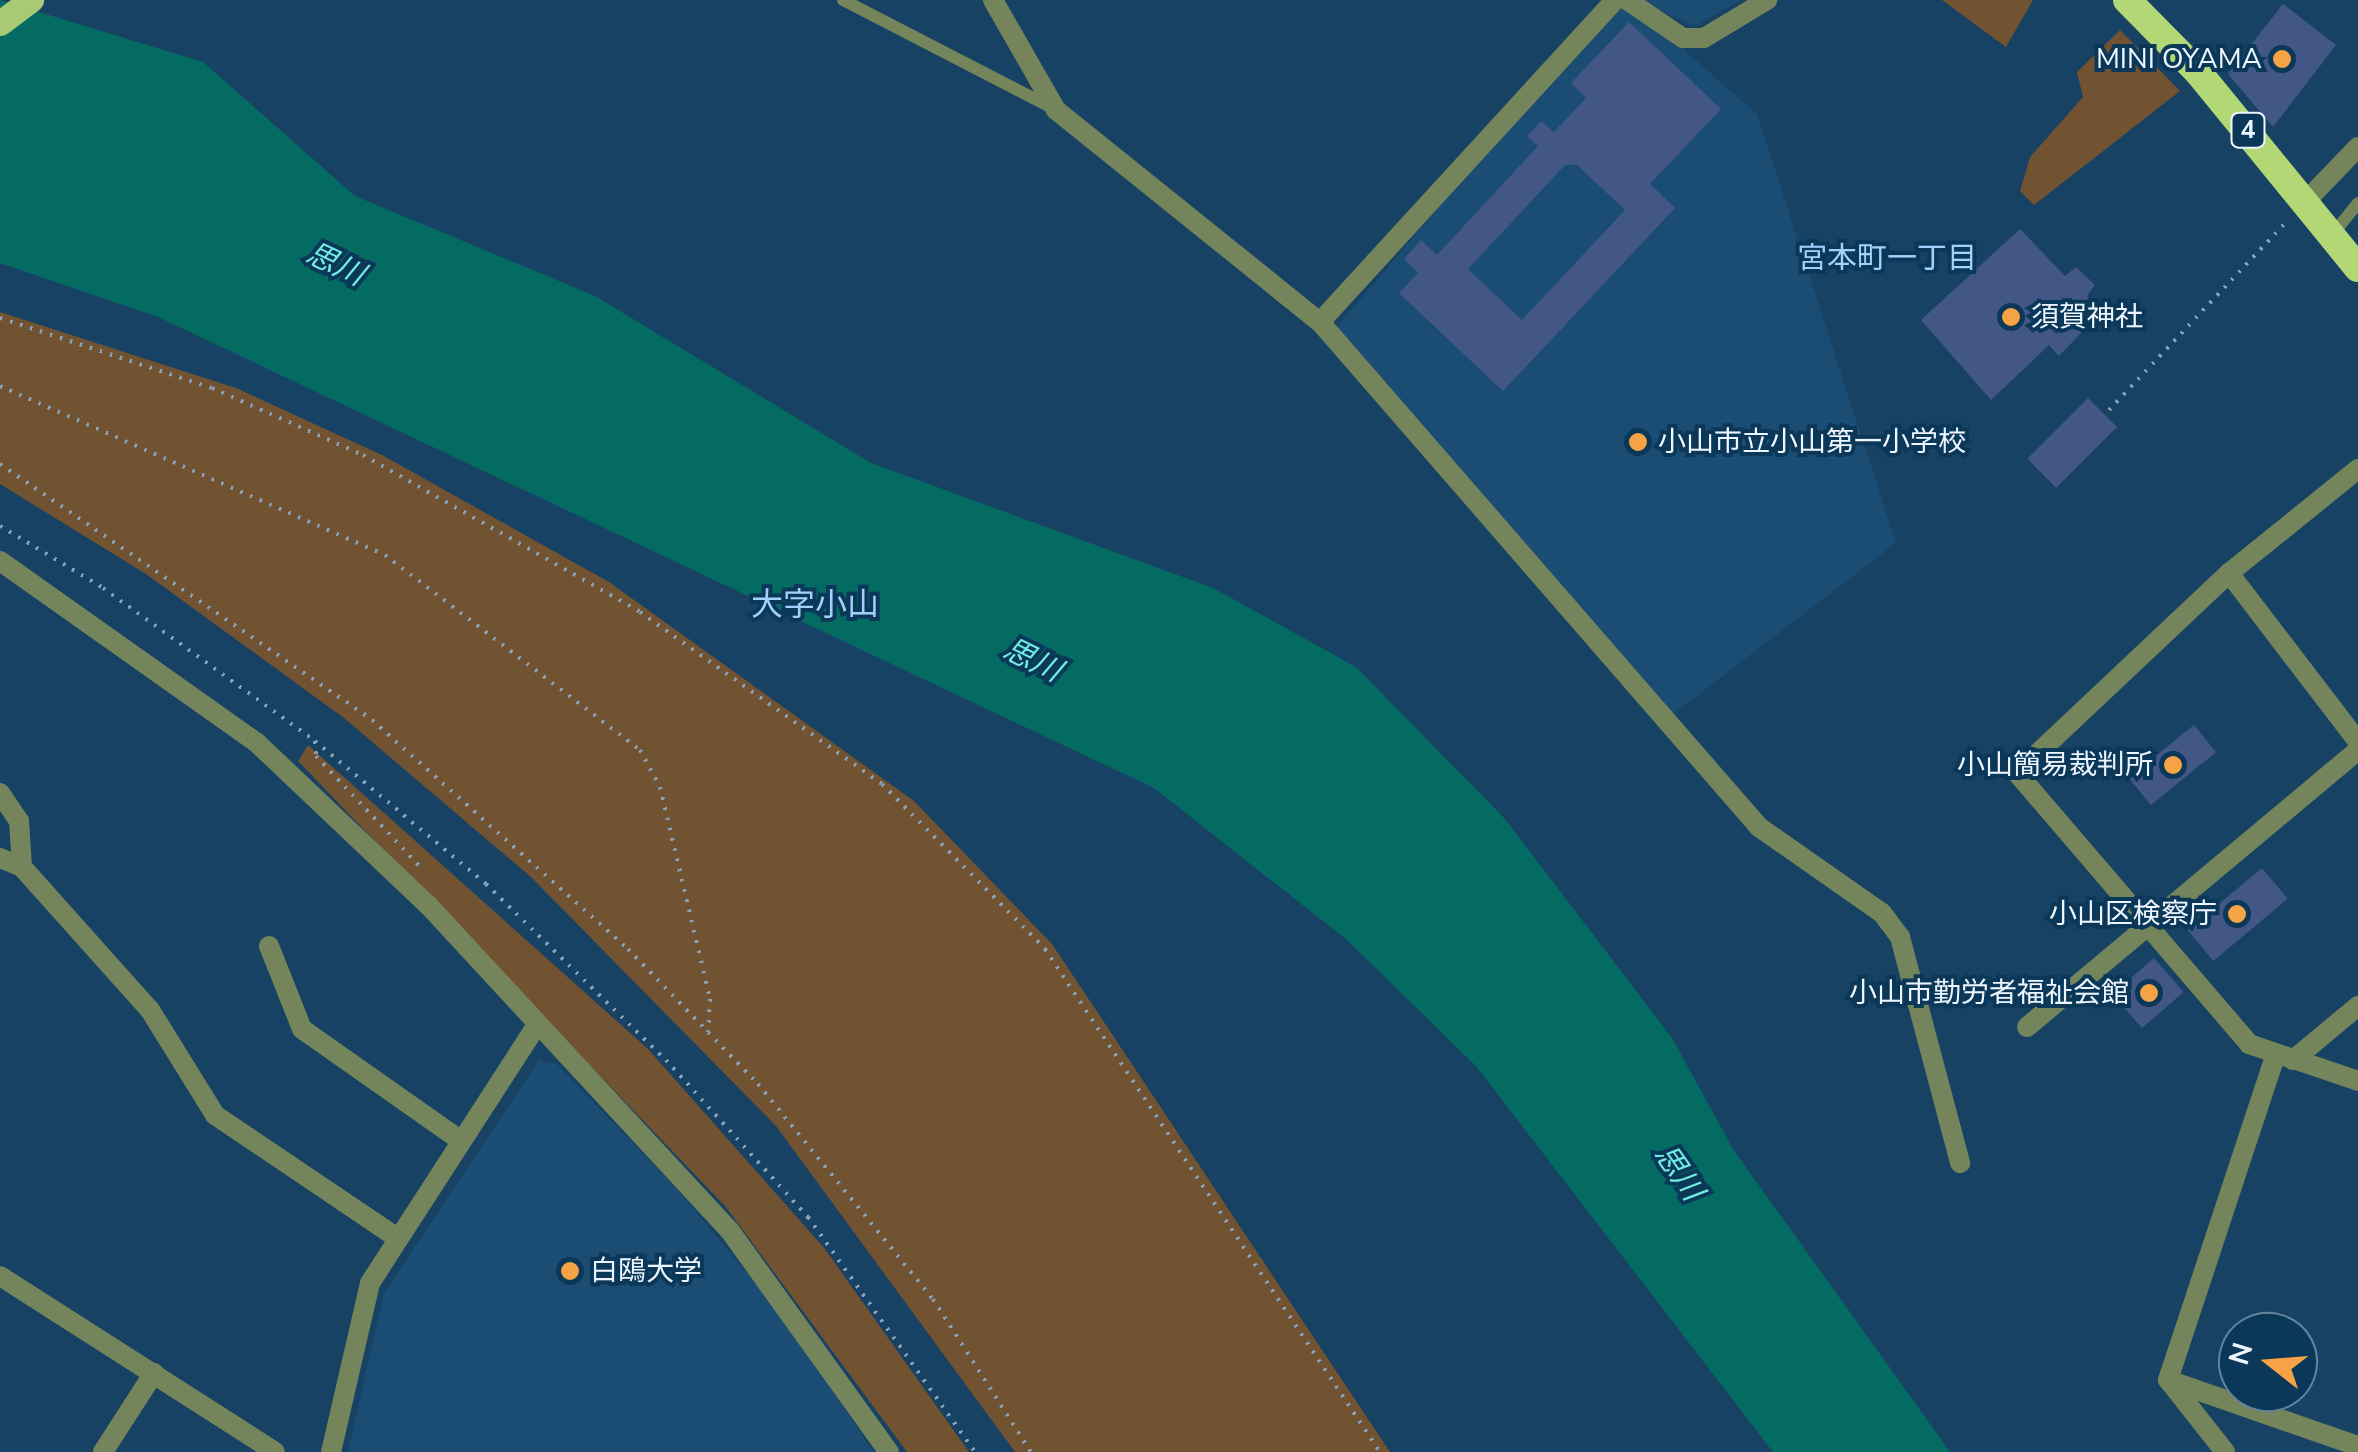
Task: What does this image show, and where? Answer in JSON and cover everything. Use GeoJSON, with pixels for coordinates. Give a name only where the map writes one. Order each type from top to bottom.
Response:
{"type":"FeatureCollection","features":[{"type":"Feature","properties":{"kind":"highway","name":"4"},"geometry":{"type":"LineString","coordinates":[[2127,0],[2306,202],[2358,268]]}},
{"type":"Feature","properties":{"kind":"main road"},"geometry":{"type":"LineString","coordinates":[[0,23],[31,0]]}},
{"type":"Feature","properties":{"kind":"street"},"geometry":{"type":"LineString","coordinates":[[993,0],[1056,110],[1320,322],[1759,827],[1882,913],[1900,937],[1960,1163]]}},
{"type":"Feature","properties":{"kind":"street"},"geometry":{"type":"LineString","coordinates":[[1320,322],[1615,0]]}},
{"type":"Feature","properties":{"kind":"street"},"geometry":{"type":"LineString","coordinates":[[1626,0],[1683,38],[1704,38],[1767,0]]}},
{"type":"Feature","properties":{"kind":"street"},"geometry":{"type":"LineString","coordinates":[[2306,202],[2358,147]]}},
{"type":"Feature","properties":{"kind":"street"},"geometry":{"type":"LineString","coordinates":[[2358,469],[2229,573],[2017,773],[2142,926],[2249,1044],[2358,1081]]}},
{"type":"Feature","properties":{"kind":"street"},"geometry":{"type":"LineString","coordinates":[[0,561],[256,742],[429,906],[730,1231],[890,1452]]}},
{"type":"Feature","properties":{"kind":"street"},"geometry":{"type":"LineString","coordinates":[[2027,1027],[2358,746],[2229,573]]}},
{"type":"Feature","properties":{"kind":"street"},"geometry":{"type":"LineString","coordinates":[[0,793],[19,821],[22,866]]}},
{"type":"Feature","properties":{"kind":"street"},"geometry":{"type":"LineString","coordinates":[[0,858],[22,866],[150,1010],[215,1115],[396,1236]]}},
{"type":"Feature","properties":{"kind":"street"},"geometry":{"type":"LineString","coordinates":[[270,946],[302,1029],[460,1140]]}},
{"type":"Feature","properties":{"kind":"street"},"geometry":{"type":"LineString","coordinates":[[2168,1380],[2285,1057],[2358,1006]]}},
{"type":"Feature","properties":{"kind":"street"},"geometry":{"type":"LineString","coordinates":[[331,1452],[356,1324],[396,1236],[537,1025]]}},
{"type":"Feature","properties":{"kind":"street"},"geometry":{"type":"LineString","coordinates":[[0,1276],[275,1452]]}},
{"type":"Feature","properties":{"kind":"street"},"geometry":{"type":"LineString","coordinates":[[103,1452],[154,1374]]}},
{"type":"Feature","properties":{"kind":"street"},"geometry":{"type":"LineString","coordinates":[[2168,1380],[2358,1446]]}},
{"type":"Feature","properties":{"kind":"street"},"geometry":{"type":"LineString","coordinates":[[2168,1380],[2225,1452]]}},
{"type":"Feature","properties":{"kind":"lane"},"geometry":{"type":"LineString","coordinates":[[843,0],[1056,110]]}},
{"type":"Feature","properties":{"kind":"lane"},"geometry":{"type":"LineString","coordinates":[[2332,235],[2358,202]]}},
{"type":"Feature","properties":{"kind":"path"},"geometry":{"type":"LineString","coordinates":[[2109,410],[2306,202]]}},
{"type":"Feature","properties":{"kind":"path"},"geometry":{"type":"LineString","coordinates":[[0,318],[212,388],[363,455],[640,612],[882,784],[1045,949],[1380,1452]]}},
{"type":"Feature","properties":{"kind":"path"},"geometry":{"type":"LineString","coordinates":[[0,386],[386,555],[640,750],[665,806],[710,999],[708,1032]]}},
{"type":"Feature","properties":{"kind":"path"},"geometry":{"type":"LineString","coordinates":[[0,464],[372,720],[708,1032],[932,1299],[1032,1452]]}},
{"type":"Feature","properties":{"kind":"path"},"geometry":{"type":"LineString","coordinates":[[0,526],[104,588],[316,741],[486,884],[716,1113],[808,1217],[975,1452]]}},
{"type":"Feature","properties":{"kind":"path"},"geometry":{"type":"LineString","coordinates":[[316,741],[316,756],[432,880],[429,906]]}},
{"type":"Feature","properties":{"kind":"shaded area","name":"小山市立小山第一小学校"},"geometry":{"type":"Polygon","coordinates":[[[1627,0],[1757,114],[1896,543],[1663,722],[1324,342],[1610,6],[1627,0]]]}},
{"type":"Feature","properties":{"kind":"shaded area"},"geometry":{"type":"Polygon","coordinates":[[[1639,0],[1742,0],[1694,26],[1639,0]]]}},
{"type":"Feature","properties":{"kind":"shaded area"},"geometry":{"type":"Polygon","coordinates":[[[1942,0],[2033,0],[2006,47],[1942,0]]]}},
{"type":"Feature","properties":{"kind":"shaded area"},"geometry":{"type":"Polygon","coordinates":[[[2120,30],[2180,91],[2034,205],[2020,191],[2030,157],[2083,97],[2077,72],[2120,30]]]}},
{"type":"Feature","properties":{"kind":"shaded area"},"geometry":{"type":"Polygon","coordinates":[[[0,312],[236,388],[382,455],[609,582],[914,801],[1052,944],[1390,1452],[1015,1452],[776,1126],[531,877],[344,718],[146,574],[0,484],[0,312]]]}},
{"type":"Feature","properties":{"kind":"shaded area"},"geometry":{"type":"Polygon","coordinates":[[[308,745],[648,1049],[825,1249],[969,1452],[907,1452],[725,1206],[298,761],[308,745]]]}},
{"type":"Feature","properties":{"kind":"shaded area","name":"白鴎大学"},"geometry":{"type":"Polygon","coordinates":[[[539,1060],[557,1064],[675,1187],[774,1305],[874,1452],[348,1452],[384,1293],[539,1060]]]}},
{"type":"Feature","properties":{"kind":"water","name":"思川"},"geometry":{"type":"Polygon","coordinates":[[[0,0],[203,62],[355,196],[595,296],[871,463],[1213,588],[1356,667],[1505,819],[1672,1038],[1733,1149],[1950,1452],[1773,1452],[1476,1066],[1347,940],[1154,788],[158,317],[0,263],[0,0]]]}},
{"type":"Feature","properties":{"kind":"building","name":"MINI OYAMA"},"geometry":{"type":"Polygon","coordinates":[[[2283,4],[2336,45],[2273,127],[2228,74],[2283,4]]]}},
{"type":"Feature","properties":{"kind":"building"},"geometry":{"type":"Polygon","coordinates":[[[1629,22],[1721,109],[1650,184],[1675,208],[1503,391],[1399,293],[1418,273],[1404,259],[1421,240],[1437,255],[1538,146],[1527,136],[1541,121],[1554,132],[1586,98],[1571,83],[1629,22]],[[1565,165],[1468,269],[1522,320],[1625,210],[1577,165],[1565,165]]]}},
{"type":"Feature","properties":{"kind":"building","name":"須賀神社"},"geometry":{"type":"Polygon","coordinates":[[[2020,229],[2065,276],[2076,267],[2095,285],[2087,296],[2100,313],[2059,356],[2049,345],[1991,400],[1921,320],[2020,229]]]}},
{"type":"Feature","properties":{"kind":"building"},"geometry":{"type":"Polygon","coordinates":[[[2088,398],[2117,427],[2056,488],[2027,459],[2088,398]]]}},
{"type":"Feature","properties":{"kind":"building","name":"小山簡易裁判所"},"geometry":{"type":"Polygon","coordinates":[[[2194,725],[2216,752],[2151,805],[2129,778],[2194,725]]]}},
{"type":"Feature","properties":{"kind":"building","name":"小山区検察庁"},"geometry":{"type":"Polygon","coordinates":[[[2262,868],[2288,899],[2213,961],[2188,930],[2262,868]]]}},
{"type":"Feature","properties":{"kind":"building","name":"小山市勤労者福祉会館"},"geometry":{"type":"Polygon","coordinates":[[[2154,958],[2184,992],[2142,1028],[2112,994],[2154,958]]]}},
{"type":"Feature","properties":{"kind":"place","name":"MINI OYAMA"},"geometry":{"type":"Point","coordinates":[2282,59]}},
{"type":"Feature","properties":{"kind":"place","name":"須賀神社"},"geometry":{"type":"Point","coordinates":[2011,317]}},
{"type":"Feature","properties":{"kind":"place","name":"小山市立小山第一小学校"},"geometry":{"type":"Point","coordinates":[1638,442]}},
{"type":"Feature","properties":{"kind":"place","name":"小山簡易裁判所"},"geometry":{"type":"Point","coordinates":[2173,765]}},
{"type":"Feature","properties":{"kind":"place","name":"小山区検察庁"},"geometry":{"type":"Point","coordinates":[2237,914]}},
{"type":"Feature","properties":{"kind":"place","name":"小山市勤労者福祉会館"},"geometry":{"type":"Point","coordinates":[2149,993]}},
{"type":"Feature","properties":{"kind":"place","name":"白鴎大学"},"geometry":{"type":"Point","coordinates":[570,1271]}},
{"type":"Feature","properties":{"kind":"district","name":"宮本町一丁目"},"geometry":{"type":"Point","coordinates":[1887,259]}},
{"type":"Feature","properties":{"kind":"district","name":"大字小山"},"geometry":{"type":"Point","coordinates":[815,605]}}]}
